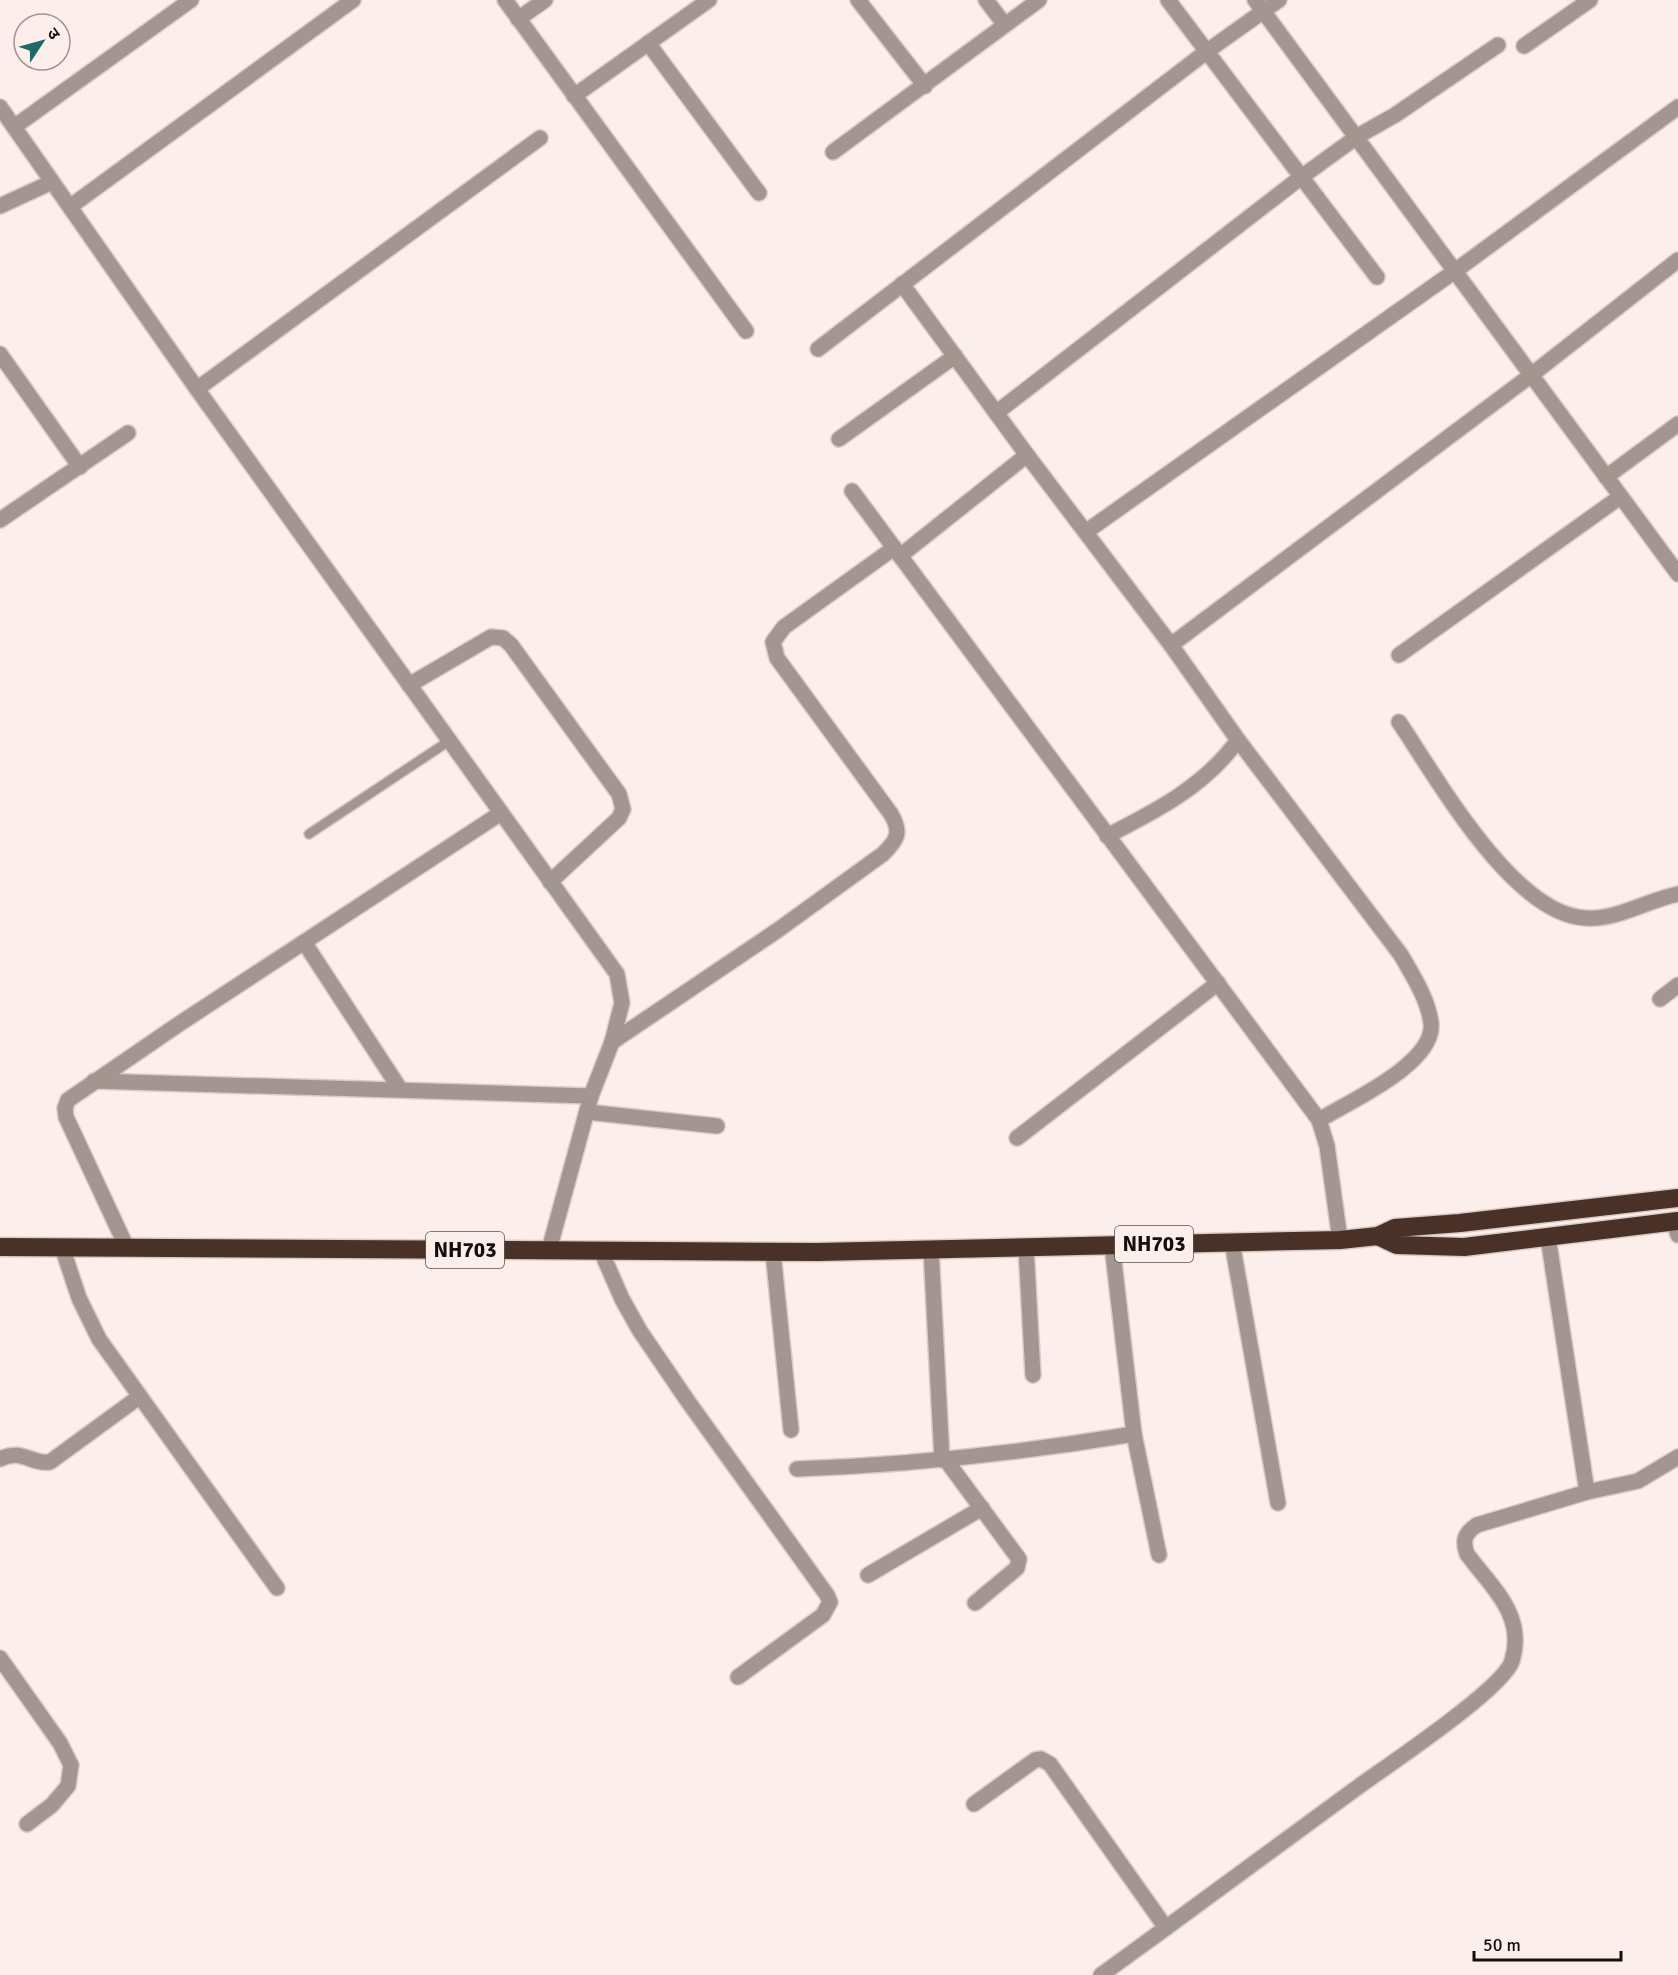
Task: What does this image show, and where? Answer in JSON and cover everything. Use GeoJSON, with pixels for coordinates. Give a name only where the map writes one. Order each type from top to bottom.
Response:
{"type":"FeatureCollection","features":[{"type":"Feature","properties":{"kind":"highway","name":"NH703"},"geometry":{"type":"LineString","coordinates":[[0,1247],[773,1252],[1340,1240],[1378,1236],[1395,1228],[1460,1224],[1678,1198]]}},
{"type":"Feature","properties":{"kind":"highway","name":"NH703"},"geometry":{"type":"LineString","coordinates":[[1378,1236],[1397,1245],[1464,1247],[1677,1226]]}},
{"type":"Feature","properties":{"kind":"street"},"geometry":{"type":"LineString","coordinates":[[14,127],[191,0]]}},
{"type":"Feature","properties":{"kind":"street"},"geometry":{"type":"LineString","coordinates":[[71,206],[353,0]]}},
{"type":"Feature","properties":{"kind":"street"},"geometry":{"type":"LineString","coordinates":[[505,0],[746,331]]}},
{"type":"Feature","properties":{"kind":"street"},"geometry":{"type":"LineString","coordinates":[[518,19],[545,0]]}},
{"type":"Feature","properties":{"kind":"street"},"geometry":{"type":"LineString","coordinates":[[574,96],[709,0]]}},
{"type":"Feature","properties":{"kind":"street"},"geometry":{"type":"LineString","coordinates":[[858,0],[925,86]]}},
{"type":"Feature","properties":{"kind":"street"},"geometry":{"type":"LineString","coordinates":[[986,0],[1005,25]]}},
{"type":"Feature","properties":{"kind":"street"},"geometry":{"type":"LineString","coordinates":[[833,152],[1039,0]]}},
{"type":"Feature","properties":{"kind":"street"},"geometry":{"type":"LineString","coordinates":[[1168,0],[1300,178],[1377,277]]}},
{"type":"Feature","properties":{"kind":"street"},"geometry":{"type":"LineString","coordinates":[[818,349],[1206,52],[1259,6],[1280,0]]}},
{"type":"Feature","properties":{"kind":"street"},"geometry":{"type":"LineString","coordinates":[[1524,46],[1590,0]]}},
{"type":"Feature","properties":{"kind":"street"},"geometry":{"type":"LineString","coordinates":[[1259,6],[1358,136],[1530,376],[1678,574]]}},
{"type":"Feature","properties":{"kind":"street"},"geometry":{"type":"LineString","coordinates":[[648,43],[759,193]]}},
{"type":"Feature","properties":{"kind":"street"},"geometry":{"type":"LineString","coordinates":[[996,412],[1300,178],[1358,136],[1498,45]]}},
{"type":"Feature","properties":{"kind":"street"},"geometry":{"type":"LineString","coordinates":[[0,107],[197,389],[617,974],[622,1003],[612,1042],[591,1096],[549,1250]]}},
{"type":"Feature","properties":{"kind":"street"},"geometry":{"type":"LineString","coordinates":[[1087,531],[1455,271],[1678,107]]}},
{"type":"Feature","properties":{"kind":"street"},"geometry":{"type":"LineString","coordinates":[[197,389],[540,138]]}},
{"type":"Feature","properties":{"kind":"street"},"geometry":{"type":"LineString","coordinates":[[0,206],[52,182]]}},
{"type":"Feature","properties":{"kind":"street"},"geometry":{"type":"LineString","coordinates":[[1171,645],[1530,376],[1678,260]]}},
{"type":"Feature","properties":{"kind":"street"},"geometry":{"type":"LineString","coordinates":[[902,284],[1026,454],[1087,531],[1238,740],[1401,955],[1417,983],[1431,1023],[1431,1036],[1424,1049],[1408,1066],[1319,1120]]}},
{"type":"Feature","properties":{"kind":"street"},"geometry":{"type":"LineString","coordinates":[[0,354],[80,467]]}},
{"type":"Feature","properties":{"kind":"street"},"geometry":{"type":"LineString","coordinates":[[839,439],[955,356]]}},
{"type":"Feature","properties":{"kind":"street"},"geometry":{"type":"LineString","coordinates":[[1606,477],[1678,424]]}},
{"type":"Feature","properties":{"kind":"street"},"geometry":{"type":"LineString","coordinates":[[0,520],[128,433]]}},
{"type":"Feature","properties":{"kind":"street"},"geometry":{"type":"LineString","coordinates":[[612,1042],[778,930],[883,854],[896,841],[898,826],[891,814],[777,657],[772,642],[784,627],[897,552],[1026,454]]}},
{"type":"Feature","properties":{"kind":"street"},"geometry":{"type":"LineString","coordinates":[[852,491],[1319,1120],[1327,1146],[1340,1240]]}},
{"type":"Feature","properties":{"kind":"street"},"geometry":{"type":"LineString","coordinates":[[1399,656],[1620,497]]}},
{"type":"Feature","properties":{"kind":"street"},"geometry":{"type":"LineString","coordinates":[[409,685],[491,637],[503,638],[619,794],[623,809],[619,818],[550,882]]}},
{"type":"Feature","properties":{"kind":"street"},"geometry":{"type":"LineString","coordinates":[[1399,722],[1480,840],[1508,874],[1538,901],[1568,917],[1605,918],[1678,894]]}},
{"type":"Feature","properties":{"kind":"street"},"geometry":{"type":"LineString","coordinates":[[1107,836],[1177,797],[1205,777],[1224,759],[1238,740]]}},
{"type":"Feature","properties":{"kind":"street"},"geometry":{"type":"LineString","coordinates":[[127,1248],[66,1117],[65,1108],[68,1100],[501,813]]}},
{"type":"Feature","properties":{"kind":"street"},"geometry":{"type":"LineString","coordinates":[[304,942],[400,1089]]}},
{"type":"Feature","properties":{"kind":"street"},"geometry":{"type":"LineString","coordinates":[[1017,1138],[1218,983]]}},
{"type":"Feature","properties":{"kind":"street"},"geometry":{"type":"LineString","coordinates":[[1660,999],[1678,985]]}},
{"type":"Feature","properties":{"kind":"street"},"geometry":{"type":"LineString","coordinates":[[94,1081],[591,1096]]}},
{"type":"Feature","properties":{"kind":"street"},"geometry":{"type":"LineString","coordinates":[[587,1112],[717,1126]]}},
{"type":"Feature","properties":{"kind":"street"},"geometry":{"type":"LineString","coordinates":[[1548,1238],[1587,1492]]}},
{"type":"Feature","properties":{"kind":"street"},"geometry":{"type":"LineString","coordinates":[[1232,1242],[1278,1503]]}},
{"type":"Feature","properties":{"kind":"street"},"geometry":{"type":"LineString","coordinates":[[1112,1245],[1134,1434],[1159,1555]]}},
{"type":"Feature","properties":{"kind":"street"},"geometry":{"type":"LineString","coordinates":[[62,1247],[88,1320],[139,1397],[277,1588]]}},
{"type":"Feature","properties":{"kind":"street"},"geometry":{"type":"LineString","coordinates":[[1026,1247],[1033,1375]]}},
{"type":"Feature","properties":{"kind":"street"},"geometry":{"type":"LineString","coordinates":[[931,1249],[944,1460],[1015,1551],[1019,1564],[975,1602]]}},
{"type":"Feature","properties":{"kind":"street"},"geometry":{"type":"LineString","coordinates":[[601,1251],[622,1299],[640,1330],[830,1602],[823,1615],[738,1677]]}},
{"type":"Feature","properties":{"kind":"street"},"geometry":{"type":"LineString","coordinates":[[773,1252],[791,1430]]}},
{"type":"Feature","properties":{"kind":"street"},"geometry":{"type":"LineString","coordinates":[[0,1459],[11,1454],[44,1463],[50,1462],[139,1397]]}},
{"type":"Feature","properties":{"kind":"street"},"geometry":{"type":"LineString","coordinates":[[797,1469],[887,1466],[1032,1451],[1134,1434]]}},
{"type":"Feature","properties":{"kind":"street"},"geometry":{"type":"LineString","coordinates":[[1101,1975],[1440,1727],[1503,1676],[1511,1664],[1516,1642],[1514,1622],[1507,1607],[1467,1554],[1465,1537],[1477,1525],[1587,1492],[1638,1480],[1678,1457]]}},
{"type":"Feature","properties":{"kind":"street"},"geometry":{"type":"LineString","coordinates":[[868,1575],[982,1509]]}},
{"type":"Feature","properties":{"kind":"street"},"geometry":{"type":"LineString","coordinates":[[0,1658],[60,1743],[71,1765],[68,1786],[52,1805],[27,1824]]}},
{"type":"Feature","properties":{"kind":"street"},"geometry":{"type":"LineString","coordinates":[[974,1804],[1035,1760],[1050,1764],[1166,1928]]}},
{"type":"Feature","properties":{"kind":"lane"},"geometry":{"type":"LineString","coordinates":[[309,834],[449,741]]}}]}
